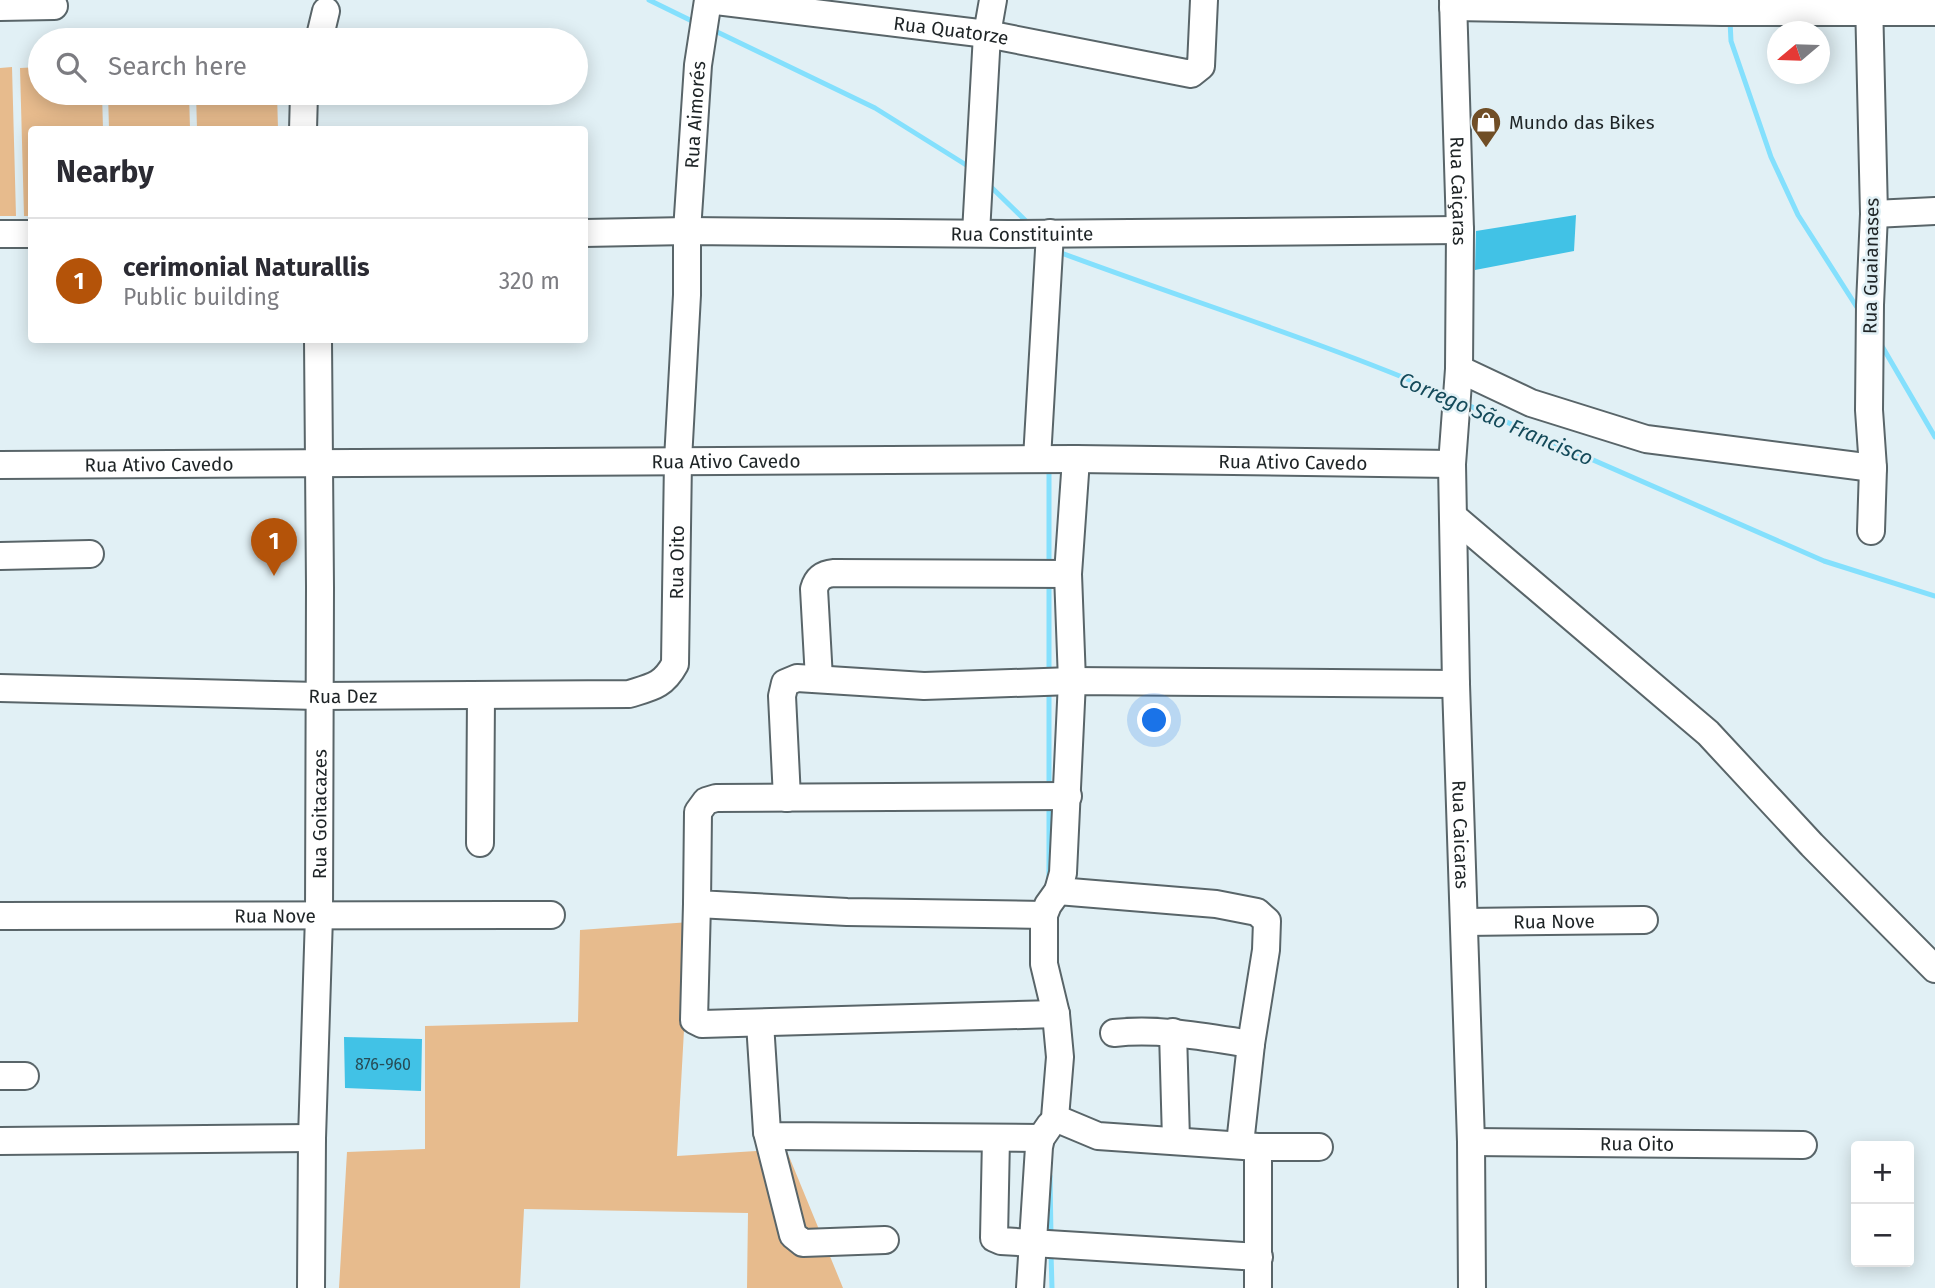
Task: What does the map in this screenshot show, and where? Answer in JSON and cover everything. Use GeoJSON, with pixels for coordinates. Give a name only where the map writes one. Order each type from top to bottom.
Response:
{"type":"FeatureCollection","features":[{"type":"Feature","properties":{"kind":"street"},"geometry":{"type":"LineString","coordinates":[[976,233],[987,34],[993,0]]}},
{"type":"Feature","properties":{"kind":"street","name":"Rua Quatorze"},"geometry":{"type":"LineString","coordinates":[[707,6],[987,34],[1191,74],[1201,66],[1204,0]]}},
{"type":"Feature","properties":{"kind":"street"},"geometry":{"type":"LineString","coordinates":[[1453,3],[1722,12],[1869,6],[1935,12]]}},
{"type":"Feature","properties":{"kind":"street","name":"Rua Caiçaras"},"geometry":{"type":"LineString","coordinates":[[1453,3],[1460,230],[1458,376]]}},
{"type":"Feature","properties":{"kind":"street"},"geometry":{"type":"LineString","coordinates":[[0,7],[54,6]]}},
{"type":"Feature","properties":{"kind":"street","name":"Rua Aimorés"},"geometry":{"type":"LineString","coordinates":[[678,460],[687,295],[687,231],[699,53],[707,6]]}},
{"type":"Feature","properties":{"kind":"street","name":"Rua Guaianases"},"geometry":{"type":"LineString","coordinates":[[1869,6],[1874,214],[1869,357],[1873,468],[1871,531]]}},
{"type":"Feature","properties":{"kind":"street"},"geometry":{"type":"LineString","coordinates":[[322,28],[326,11]]}},
{"type":"Feature","properties":{"kind":"street"},"geometry":{"type":"LineString","coordinates":[[303,126],[304,105]]}},
{"type":"Feature","properties":{"kind":"street"},"geometry":{"type":"LineString","coordinates":[[1874,214],[1935,211]]}},
{"type":"Feature","properties":{"kind":"street","name":"Rua Constituinte"},"geometry":{"type":"LineString","coordinates":[[588,233],[976,233],[1008,234],[1049,241],[1460,230]]}},
{"type":"Feature","properties":{"kind":"street"},"geometry":{"type":"LineString","coordinates":[[0,234],[28,234]]}},
{"type":"Feature","properties":{"kind":"street"},"geometry":{"type":"LineString","coordinates":[[1037,459],[1049,241]]}},
{"type":"Feature","properties":{"kind":"street","name":"Rua Goitacazes"},"geometry":{"type":"LineString","coordinates":[[311,1288],[312,1138],[319,916],[318,343]]}},
{"type":"Feature","properties":{"kind":"street"},"geometry":{"type":"LineString","coordinates":[[1458,376],[1531,403],[1646,439],[1873,468]]}},
{"type":"Feature","properties":{"kind":"street","name":"Rua Caicaras"},"geometry":{"type":"LineString","coordinates":[[1458,376],[1452,464],[1455,684],[1465,922],[1472,1288]]}},
{"type":"Feature","properties":{"kind":"street"},"geometry":{"type":"LineString","coordinates":[[1030,1288],[1032,1244],[1060,1057],[1056,1014],[1044,964],[1044,915],[1058,891],[1063,873],[1072,681],[1069,574],[1076,458]]}},
{"type":"Feature","properties":{"kind":"street","name":"Rua Ativo Cavedo"},"geometry":{"type":"LineString","coordinates":[[0,465],[1076,458],[1452,464]]}},
{"type":"Feature","properties":{"kind":"street","name":"Rua Oito"},"geometry":{"type":"LineString","coordinates":[[675,664],[678,460]]}},
{"type":"Feature","properties":{"kind":"street"},"geometry":{"type":"LineString","coordinates":[[1454,517],[1708,733],[1812,845],[1935,969]]}},
{"type":"Feature","properties":{"kind":"street"},"geometry":{"type":"LineString","coordinates":[[0,556],[90,554]]}},
{"type":"Feature","properties":{"kind":"street"},"geometry":{"type":"LineString","coordinates":[[820,680],[814,589],[815,583],[823,576],[834,573],[1069,574]]}},
{"type":"Feature","properties":{"kind":"street","name":"Rua Dez"},"geometry":{"type":"LineString","coordinates":[[0,688],[318,696],[629,694],[658,685],[668,678],[675,664]]}},
{"type":"Feature","properties":{"kind":"street"},"geometry":{"type":"LineString","coordinates":[[787,798],[783,688],[791,680],[924,687],[1072,681],[1455,684]]}},
{"type":"Feature","properties":{"kind":"street"},"geometry":{"type":"LineString","coordinates":[[480,843],[481,696]]}},
{"type":"Feature","properties":{"kind":"street"},"geometry":{"type":"LineString","coordinates":[[1056,1014],[702,1024],[694,1020],[698,812],[706,801],[716,798],[1068,796]]}},
{"type":"Feature","properties":{"kind":"street"},"geometry":{"type":"LineString","coordinates":[[1058,891],[1216,904],[1257,912],[1268,921],[1251,1044],[1249,1146],[1259,1257],[1258,1288]]}},
{"type":"Feature","properties":{"kind":"street"},"geometry":{"type":"LineString","coordinates":[[697,904],[834,911],[1044,915]]}},
{"type":"Feature","properties":{"kind":"street","name":"Rua Nove"},"geometry":{"type":"LineString","coordinates":[[0,916],[551,915]]}},
{"type":"Feature","properties":{"kind":"street","name":"Rua Nove"},"geometry":{"type":"LineString","coordinates":[[1465,922],[1644,920]]}},
{"type":"Feature","properties":{"kind":"street"},"geometry":{"type":"LineString","coordinates":[[761,1023],[768,1132],[793,1236],[803,1243],[885,1240]]}},
{"type":"Feature","properties":{"kind":"street"},"geometry":{"type":"LineString","coordinates":[[1114,1033],[1139,1030],[1173,1032],[1251,1044]]}},
{"type":"Feature","properties":{"kind":"street"},"geometry":{"type":"LineString","coordinates":[[1173,1032],[1176,1140]]}},
{"type":"Feature","properties":{"kind":"street"},"geometry":{"type":"LineString","coordinates":[[768,1132],[775,1136],[996,1138],[1048,1128],[1098,1136],[1249,1146],[1319,1147]]}},
{"type":"Feature","properties":{"kind":"street"},"geometry":{"type":"LineString","coordinates":[[0,1142],[312,1138]]}},
{"type":"Feature","properties":{"kind":"street"},"geometry":{"type":"LineString","coordinates":[[996,1138],[994,1238],[1032,1244],[1259,1257]]}},
{"type":"Feature","properties":{"kind":"street","name":"Rua Oito"},"geometry":{"type":"LineString","coordinates":[[1471,1142],[1803,1145]]}},
{"type":"Feature","properties":{"kind":"shaded area"},"geometry":{"type":"Polygon","coordinates":[[[12,67],[16,216],[0,216],[0,68],[12,67]]]}},
{"type":"Feature","properties":{"kind":"shaded area"},"geometry":{"type":"Polygon","coordinates":[[[20,68],[28,68],[28,105],[102,105],[103,126],[28,126],[28,216],[24,216],[20,68]]]}},
{"type":"Feature","properties":{"kind":"shaded area"},"geometry":{"type":"Polygon","coordinates":[[[108,105],[189,105],[190,126],[109,126],[108,105]]]}},
{"type":"Feature","properties":{"kind":"shaded area"},"geometry":{"type":"Polygon","coordinates":[[[196,105],[277,105],[278,126],[197,126],[196,105]]]}},
{"type":"Feature","properties":{"kind":"shaded area"},"geometry":{"type":"Polygon","coordinates":[[[690,922],[677,1156],[786,1149],[843,1288],[747,1288],[748,1213],[524,1209],[520,1288],[339,1288],[347,1152],[425,1149],[425,1026],[578,1022],[580,930],[690,922]]]}},
{"type":"Feature","properties":{"kind":"building"},"geometry":{"type":"Polygon","coordinates":[[[1576,215],[1574,251],[1475,270],[1476,231],[1576,215]]]}},
{"type":"Feature","properties":{"kind":"building"},"geometry":{"type":"Polygon","coordinates":[[[344,1037],[422,1039],[421,1091],[345,1088],[344,1037]]]}},
{"type":"Feature","properties":{"kind":"waterway"},"geometry":{"type":"LineString","coordinates":[[649,0],[696,23]]}},
{"type":"Feature","properties":{"kind":"waterway"},"geometry":{"type":"LineString","coordinates":[[1730,21],[1731,41],[1771,157],[1798,215],[1860,312]]}},
{"type":"Feature","properties":{"kind":"waterway"},"geometry":{"type":"LineString","coordinates":[[711,29],[875,108],[971,168]]}},
{"type":"Feature","properties":{"kind":"waterway"},"geometry":{"type":"LineString","coordinates":[[988,184],[1031,226]]}},
{"type":"Feature","properties":{"kind":"waterway","name":"Corrego São Francisco"},"geometry":{"type":"LineString","coordinates":[[1056,251],[1302,339],[1448,396]]}},
{"type":"Feature","properties":{"kind":"waterway"},"geometry":{"type":"LineString","coordinates":[[1879,341],[1935,437]]}},
{"type":"Feature","properties":{"kind":"waterway","name":"Corrego São Francisco"},"geometry":{"type":"LineString","coordinates":[[1463,403],[1824,561],[1935,596]]}},
{"type":"Feature","properties":{"kind":"waterway"},"geometry":{"type":"LineString","coordinates":[[1049,465],[1049,567]]}},
{"type":"Feature","properties":{"kind":"waterway"},"geometry":{"type":"LineString","coordinates":[[1049,580],[1049,676]]}},
{"type":"Feature","properties":{"kind":"waterway"},"geometry":{"type":"LineString","coordinates":[[1049,689],[1049,788]]}},
{"type":"Feature","properties":{"kind":"waterway"},"geometry":{"type":"LineString","coordinates":[[1049,804],[1049,879]]}},
{"type":"Feature","properties":{"kind":"waterway"},"geometry":{"type":"LineString","coordinates":[[1050,1176],[1051,1236]]}},
{"type":"Feature","properties":{"kind":"waterway"},"geometry":{"type":"LineString","coordinates":[[1051,1253],[1052,1288]]}},
{"type":"Feature","properties":{"kind":"place","name":"Mundo das Bikes"},"geometry":{"type":"Point","coordinates":[1486,149]}},
{"type":"Feature","properties":{"kind":"place","name":"cerimonial Naturallis"},"geometry":{"type":"Point","coordinates":[274,576]}}]}
